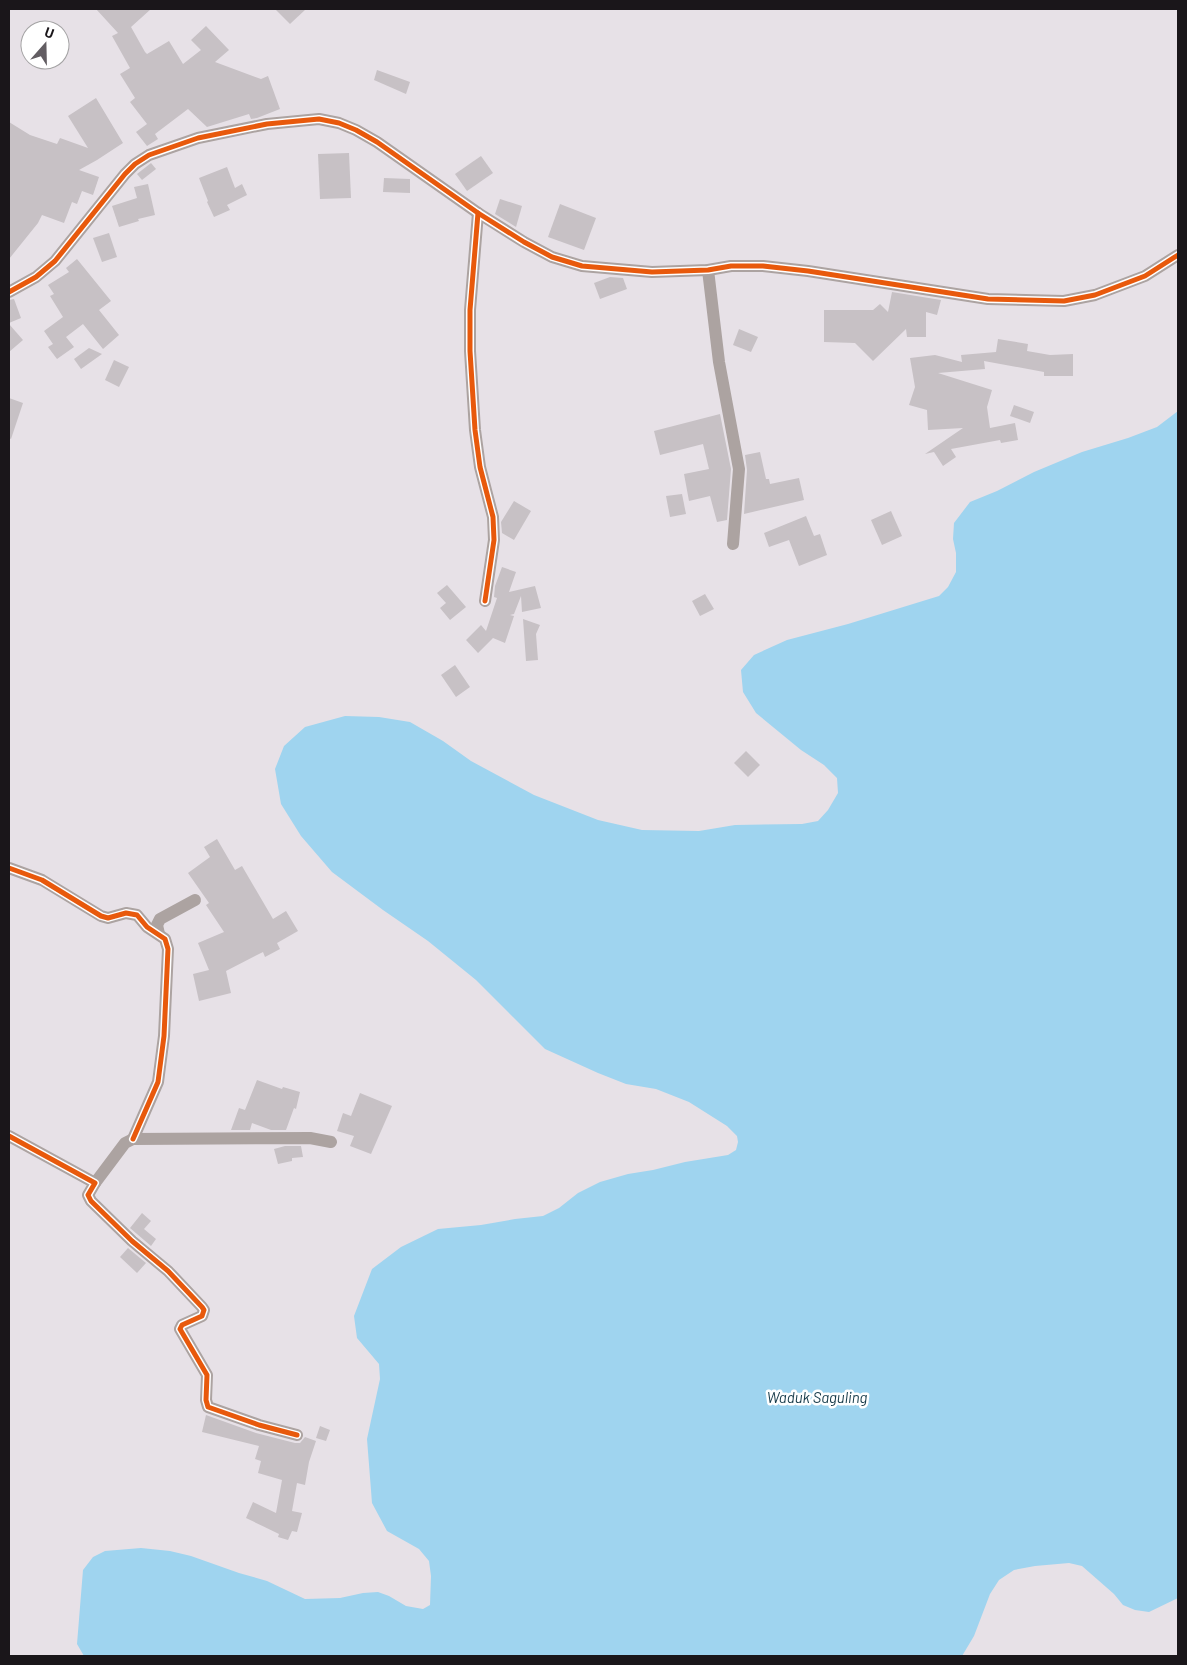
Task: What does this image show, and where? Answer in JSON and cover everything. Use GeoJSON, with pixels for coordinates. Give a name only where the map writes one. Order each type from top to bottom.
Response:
{"type":"FeatureCollection","features":[{"type":"Feature","properties":{"kind":"street"},"geometry":{"type":"LineString","coordinates":[[9,292],[36,277],[55,261],[116,184],[135,164],[149,155],[198,138],[267,124],[319,119],[339,123],[356,130],[377,142],[478,213],[524,242],[545,253],[582,266],[652,272],[708,270],[731,266],[763,266],[808,271],[988,300],[1064,301],[1095,295],[1145,276],[1178,255]]}},
{"type":"Feature","properties":{"kind":"street"},"geometry":{"type":"LineString","coordinates":[[478,213],[470,310],[470,351],[475,430],[480,467],[493,517],[494,540],[485,601]]}},
{"type":"Feature","properties":{"kind":"street"},"geometry":{"type":"LineString","coordinates":[[708,270],[720,362],[739,469],[734,544]]}},
{"type":"Feature","properties":{"kind":"street"},"geometry":{"type":"LineString","coordinates":[[9,868],[42,880],[101,916],[108,918],[126,913],[136,916],[147,927],[165,939],[168,949],[164,1036],[158,1082],[133,1139]]}},
{"type":"Feature","properties":{"kind":"street"},"geometry":{"type":"LineString","coordinates":[[159,934],[157,925],[160,918],[195,900]]}},
{"type":"Feature","properties":{"kind":"street"},"geometry":{"type":"LineString","coordinates":[[9,1136],[95,1183]]}},
{"type":"Feature","properties":{"kind":"street"},"geometry":{"type":"LineString","coordinates":[[297,1436],[208,1407],[206,1400],[207,1375],[180,1330],[182,1325],[202,1316],[204,1310],[168,1271],[132,1241],[90,1201],[88,1195],[125,1143],[133,1139],[310,1138],[331,1142]]}},
{"type":"Feature","properties":{"kind":"water","name":"Waduk Saguling"},"geometry":{"type":"Polygon","coordinates":[[[1178,411],[1178,1598],[1149,1612],[1135,1610],[1123,1605],[1114,1594],[1082,1566],[1069,1563],[1014,1570],[999,1580],[990,1594],[974,1636],[962,1656],[84,1656],[77,1644],[83,1570],[93,1557],[105,1551],[141,1548],[170,1551],[191,1556],[267,1581],[305,1599],[340,1598],[378,1592],[406,1606],[423,1609],[430,1605],[431,1576],[429,1561],[419,1549],[387,1531],[372,1503],[367,1439],[380,1379],[379,1364],[357,1338],[354,1316],[372,1269],[401,1247],[438,1229],[543,1216],[559,1208],[578,1193],[600,1182],[628,1174],[728,1155],[736,1150],[738,1142],[737,1136],[727,1126],[689,1102],[656,1089],[626,1084],[545,1049],[476,980],[428,941],[332,872],[301,836],[281,804],[275,769],[284,746],[305,727],[345,716],[379,717],[410,722],[443,741],[471,761],[534,795],[598,820],[642,830],[699,831],[735,825],[802,824],[818,821],[828,810],[838,793],[837,778],[824,765],[801,750],[756,713],[743,692],[741,670],[754,655],[787,640],[848,624],[939,596],[948,587],[956,572],[956,553],[953,539],[954,523],[970,502],[1082,452],[1157,427],[1178,411]]]}},
{"type":"Feature","properties":{"kind":"building"},"geometry":{"type":"Polygon","coordinates":[[[96,9],[151,9],[131,27],[145,52],[147,54],[169,41],[183,64],[201,50],[191,40],[206,26],[229,50],[215,62],[261,79],[268,76],[280,109],[257,118],[251,119],[249,114],[207,127],[188,109],[155,134],[158,139],[147,146],[136,132],[147,124],[130,102],[135,98],[120,74],[130,68],[112,36],[118,33],[96,9]]]}},
{"type":"Feature","properties":{"kind":"building"},"geometry":{"type":"Polygon","coordinates":[[[275,9],[306,9],[290,24],[275,9]]]}},
{"type":"Feature","properties":{"kind":"building"},"geometry":{"type":"Polygon","coordinates":[[[377,70],[410,82],[406,94],[374,80],[377,70]]]}},
{"type":"Feature","properties":{"kind":"building"},"geometry":{"type":"Polygon","coordinates":[[[96,98],[123,143],[79,170],[99,177],[93,195],[82,191],[77,204],[72,202],[64,223],[42,215],[38,223],[9,259],[9,122],[30,135],[57,144],[60,138],[88,148],[68,116],[96,98]]]}},
{"type":"Feature","properties":{"kind":"building"},"geometry":{"type":"Polygon","coordinates":[[[349,153],[351,198],[320,199],[318,154],[349,153]]]}},
{"type":"Feature","properties":{"kind":"building"},"geometry":{"type":"Polygon","coordinates":[[[481,156],[493,173],[467,191],[455,174],[481,156]]]}},
{"type":"Feature","properties":{"kind":"building"},"geometry":{"type":"Polygon","coordinates":[[[151,163],[156,169],[142,180],[137,174],[151,163]]]}},
{"type":"Feature","properties":{"kind":"building"},"geometry":{"type":"Polygon","coordinates":[[[227,167],[235,188],[242,184],[247,195],[227,205],[230,210],[214,217],[199,178],[227,167]]]}},
{"type":"Feature","properties":{"kind":"building"},"geometry":{"type":"Polygon","coordinates":[[[384,178],[410,179],[410,193],[383,192],[384,178]]]}},
{"type":"Feature","properties":{"kind":"building"},"geometry":{"type":"Polygon","coordinates":[[[148,184],[155,215],[138,219],[139,221],[119,227],[112,206],[137,198],[134,187],[148,184]]]}},
{"type":"Feature","properties":{"kind":"building"},"geometry":{"type":"Polygon","coordinates":[[[500,199],[522,206],[516,227],[495,214],[500,199]]]}},
{"type":"Feature","properties":{"kind":"building"},"geometry":{"type":"Polygon","coordinates":[[[560,204],[596,218],[584,250],[548,237],[560,204]]]}},
{"type":"Feature","properties":{"kind":"building"},"geometry":{"type":"Polygon","coordinates":[[[109,233],[117,257],[102,262],[93,238],[109,233]]]}},
{"type":"Feature","properties":{"kind":"building"},"geometry":{"type":"Polygon","coordinates":[[[77,259],[111,301],[99,310],[119,335],[103,349],[83,324],[66,337],[74,347],[57,359],[48,347],[53,344],[44,331],[63,317],[50,296],[54,294],[48,285],[69,272],[66,268],[77,259]]]}},
{"type":"Feature","properties":{"kind":"building"},"geometry":{"type":"Polygon","coordinates":[[[610,277],[623,278],[627,289],[600,299],[594,283],[610,277]]]}},
{"type":"Feature","properties":{"kind":"building"},"geometry":{"type":"Polygon","coordinates":[[[892,292],[941,300],[937,315],[926,312],[926,337],[907,337],[906,329],[873,361],[855,343],[824,342],[824,310],[873,310],[880,304],[888,312],[892,292]]]}},
{"type":"Feature","properties":{"kind":"building"},"geometry":{"type":"Polygon","coordinates":[[[14,299],[21,318],[9,323],[9,300],[14,299]]]}},
{"type":"Feature","properties":{"kind":"building"},"geometry":{"type":"Polygon","coordinates":[[[9,324],[23,340],[9,352],[9,324]]]}},
{"type":"Feature","properties":{"kind":"building"},"geometry":{"type":"Polygon","coordinates":[[[739,329],[758,337],[751,352],[733,345],[739,329]]]}},
{"type":"Feature","properties":{"kind":"building"},"geometry":{"type":"Polygon","coordinates":[[[998,339],[1028,344],[1027,351],[1050,355],[1073,354],[1073,376],[1044,376],[1044,372],[984,361],[985,369],[938,373],[992,390],[987,407],[990,428],[1015,423],[1018,440],[1001,443],[1000,440],[951,449],[956,457],[943,466],[934,452],[925,454],[963,428],[928,430],[927,410],[909,405],[915,387],[910,358],[935,355],[962,362],[961,355],[996,352],[998,339]]]}},
{"type":"Feature","properties":{"kind":"building"},"geometry":{"type":"Polygon","coordinates":[[[89,348],[102,354],[81,369],[74,359],[89,348]]]}},
{"type":"Feature","properties":{"kind":"building"},"geometry":{"type":"Polygon","coordinates":[[[114,360],[129,367],[119,387],[105,380],[114,360]]]}},
{"type":"Feature","properties":{"kind":"building"},"geometry":{"type":"Polygon","coordinates":[[[9,398],[23,403],[11,439],[9,438],[9,398]]]}},
{"type":"Feature","properties":{"kind":"building"},"geometry":{"type":"Polygon","coordinates":[[[1014,405],[1034,412],[1030,423],[1010,416],[1014,405]]]}},
{"type":"Feature","properties":{"kind":"building"},"geometry":{"type":"Polygon","coordinates":[[[720,414],[731,469],[727,520],[717,522],[710,496],[689,501],[684,474],[709,469],[703,444],[660,455],[654,431],[720,414]]]}},
{"type":"Feature","properties":{"kind":"building"},"geometry":{"type":"Polygon","coordinates":[[[760,452],[766,479],[769,479],[770,484],[799,478],[804,500],[744,514],[747,470],[745,455],[760,452]]]}},
{"type":"Feature","properties":{"kind":"building"},"geometry":{"type":"Polygon","coordinates":[[[682,494],[686,514],[670,517],[666,496],[682,494]]]}},
{"type":"Feature","properties":{"kind":"building"},"geometry":{"type":"Polygon","coordinates":[[[514,501],[531,511],[514,540],[502,533],[501,522],[514,501]]]}},
{"type":"Feature","properties":{"kind":"building"},"geometry":{"type":"Polygon","coordinates":[[[891,511],[902,536],[882,545],[871,520],[891,511]]]}},
{"type":"Feature","properties":{"kind":"building"},"geometry":{"type":"Polygon","coordinates":[[[806,516],[814,536],[820,534],[827,555],[799,566],[789,540],[769,547],[764,533],[806,516]]]}},
{"type":"Feature","properties":{"kind":"building"},"geometry":{"type":"Polygon","coordinates":[[[502,567],[516,572],[509,592],[535,586],[541,608],[522,612],[521,596],[514,614],[510,615],[514,616],[505,643],[493,638],[478,653],[466,640],[481,625],[486,631],[497,598],[494,597],[495,586],[502,567]]]}},
{"type":"Feature","properties":{"kind":"building"},"geometry":{"type":"Polygon","coordinates":[[[447,585],[466,607],[450,620],[440,608],[446,603],[437,593],[447,585]]]}},
{"type":"Feature","properties":{"kind":"building"},"geometry":{"type":"Polygon","coordinates":[[[705,594],[714,609],[700,616],[692,601],[705,594]]]}},
{"type":"Feature","properties":{"kind":"building"},"geometry":{"type":"Polygon","coordinates":[[[523,619],[540,625],[536,634],[538,660],[526,661],[523,619]]]}},
{"type":"Feature","properties":{"kind":"building"},"geometry":{"type":"Polygon","coordinates":[[[455,665],[470,687],[456,697],[441,675],[455,665]]]}},
{"type":"Feature","properties":{"kind":"building"},"geometry":{"type":"Polygon","coordinates":[[[746,751],[760,765],[748,777],[734,763],[746,751]]]}},
{"type":"Feature","properties":{"kind":"building"},"geometry":{"type":"Polygon","coordinates":[[[217,839],[235,870],[242,866],[273,919],[286,911],[298,931],[277,943],[280,949],[265,957],[263,952],[226,971],[231,993],[199,1001],[193,974],[209,970],[198,943],[224,932],[206,905],[209,903],[188,873],[210,857],[204,847],[217,839]]]}},
{"type":"Feature","properties":{"kind":"building"},"geometry":{"type":"Polygon","coordinates":[[[257,1080],[282,1089],[283,1087],[300,1092],[296,1109],[294,1108],[286,1130],[271,1130],[252,1123],[250,1130],[231,1130],[239,1108],[245,1110],[257,1080]]]}},
{"type":"Feature","properties":{"kind":"building"},"geometry":{"type":"Polygon","coordinates":[[[360,1093],[392,1106],[371,1154],[350,1146],[354,1136],[337,1131],[343,1113],[351,1116],[360,1093]]]}},
{"type":"Feature","properties":{"kind":"building"},"geometry":{"type":"Polygon","coordinates":[[[285,1146],[301,1146],[303,1157],[292,1158],[292,1161],[278,1164],[274,1149],[285,1146]]]}},
{"type":"Feature","properties":{"kind":"building"},"geometry":{"type":"Polygon","coordinates":[[[142,1213],[151,1221],[144,1229],[156,1239],[151,1246],[130,1228],[142,1213]]]}},
{"type":"Feature","properties":{"kind":"building"},"geometry":{"type":"Polygon","coordinates":[[[128,1248],[146,1263],[137,1273],[120,1257],[128,1248]]]}},
{"type":"Feature","properties":{"kind":"building"},"geometry":{"type":"Polygon","coordinates":[[[206,1415],[256,1433],[295,1443],[300,1443],[305,1437],[316,1441],[309,1462],[305,1485],[297,1483],[292,1511],[302,1513],[297,1532],[292,1531],[288,1540],[278,1537],[279,1534],[246,1518],[253,1502],[276,1513],[282,1480],[258,1473],[261,1461],[255,1459],[259,1446],[202,1432],[206,1415]]]}},
{"type":"Feature","properties":{"kind":"building"},"geometry":{"type":"Polygon","coordinates":[[[320,1426],[330,1430],[326,1441],[316,1438],[320,1426]]]}},
{"type":"Feature","properties":{"kind":"cycle path"},"geometry":{"type":"LineString","coordinates":[[9,292],[36,277],[55,261],[125,174],[135,164],[149,155],[198,138],[267,124],[319,119],[339,123],[356,130],[377,142],[478,213],[524,242],[552,257],[582,266],[652,272],[708,270],[731,266],[763,266],[808,271],[988,299],[1064,301],[1095,295],[1145,276],[1178,255]]}},
{"type":"Feature","properties":{"kind":"cycle path"},"geometry":{"type":"LineString","coordinates":[[478,213],[470,310],[470,351],[475,430],[480,467],[493,517],[494,540],[485,601]]}},
{"type":"Feature","properties":{"kind":"cycle path"},"geometry":{"type":"LineString","coordinates":[[9,868],[42,880],[101,916],[108,918],[126,913],[137,915],[147,927],[165,939],[168,949],[164,1036],[158,1082],[133,1139]]}},
{"type":"Feature","properties":{"kind":"cycle path"},"geometry":{"type":"LineString","coordinates":[[9,1136],[95,1183],[88,1195],[91,1201],[132,1241],[168,1271],[202,1307],[204,1310],[202,1316],[182,1325],[180,1329],[207,1375],[206,1400],[208,1407],[259,1425],[297,1435]]}}]}
